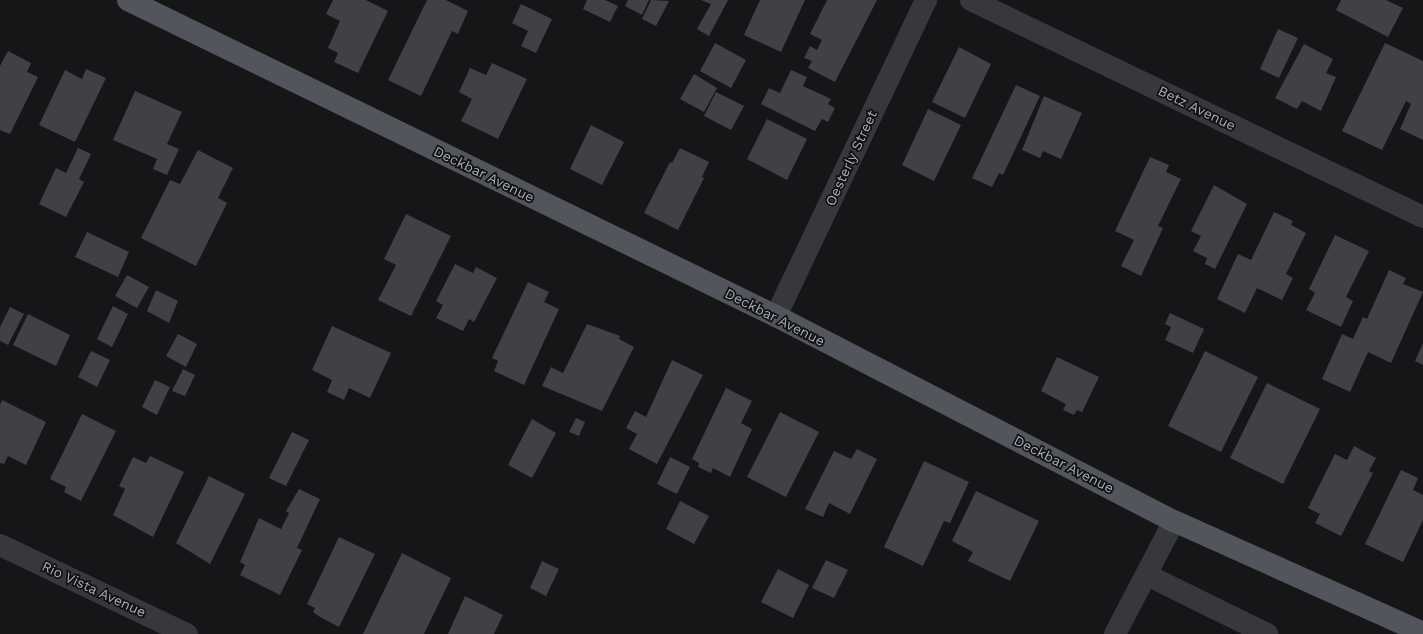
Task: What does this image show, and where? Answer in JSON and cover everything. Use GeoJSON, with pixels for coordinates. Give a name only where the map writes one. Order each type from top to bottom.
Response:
{"type":"FeatureCollection","features":[{"type":"Feature","properties":{"kind":"main road","name":"Deckbar Avenue"},"geometry":{"type":"LineString","coordinates":[[128,0],[776,316],[1174,520],[1423,633]]}},
{"type":"Feature","properties":{"kind":"street","name":"Oesterly Street"},"geometry":{"type":"LineString","coordinates":[[776,316],[926,0]]}},
{"type":"Feature","properties":{"kind":"street","name":"Betz Avenue"},"geometry":{"type":"LineString","coordinates":[[971,0],[1423,216]]}},
{"type":"Feature","properties":{"kind":"street"},"geometry":{"type":"LineString","coordinates":[[1115,634],[1147,575],[1174,520]]}},
{"type":"Feature","properties":{"kind":"street","name":"Rio Vista Avenue"},"geometry":{"type":"LineString","coordinates":[[0,545],[187,634]]}},
{"type":"Feature","properties":{"kind":"street"},"geometry":{"type":"LineString","coordinates":[[1147,575],[1267,634]]}},
{"type":"Feature","properties":{"kind":"building"},"geometry":{"type":"Polygon","coordinates":[[[333,0],[366,0],[388,11],[358,73],[334,62],[338,53],[328,48],[340,21],[326,14],[333,0]]]}},
{"type":"Feature","properties":{"kind":"building"},"geometry":{"type":"Polygon","coordinates":[[[427,0],[446,0],[468,11],[458,34],[452,31],[421,96],[388,80],[427,0]]]}},
{"type":"Feature","properties":{"kind":"building"},"geometry":{"type":"Polygon","coordinates":[[[587,0],[605,0],[618,6],[610,22],[583,9],[587,0]]]}},
{"type":"Feature","properties":{"kind":"building"},"geometry":{"type":"Polygon","coordinates":[[[628,0],[649,0],[642,15],[625,6],[628,0]]]}},
{"type":"Feature","properties":{"kind":"building"},"geometry":{"type":"Polygon","coordinates":[[[651,0],[669,1],[656,26],[642,19],[651,0]]]}},
{"type":"Feature","properties":{"kind":"building"},"geometry":{"type":"Polygon","coordinates":[[[701,0],[728,0],[709,36],[697,29],[711,4],[701,0]]]}},
{"type":"Feature","properties":{"kind":"building"},"geometry":{"type":"Polygon","coordinates":[[[760,0],[805,0],[781,52],[744,35],[760,0]]]}},
{"type":"Feature","properties":{"kind":"building"},"geometry":{"type":"Polygon","coordinates":[[[827,0],[877,0],[835,82],[808,68],[812,61],[804,58],[810,46],[817,50],[822,40],[810,34],[827,0]]]}},
{"type":"Feature","properties":{"kind":"building"},"geometry":{"type":"Polygon","coordinates":[[[1341,0],[1386,0],[1403,8],[1388,37],[1336,10],[1341,0]]]}},
{"type":"Feature","properties":{"kind":"building"},"geometry":{"type":"Polygon","coordinates":[[[521,4],[552,19],[536,53],[521,46],[528,31],[512,23],[521,4]]]}},
{"type":"Feature","properties":{"kind":"building"},"geometry":{"type":"Polygon","coordinates":[[[1278,29],[1298,38],[1279,78],[1260,69],[1278,29]]]}},
{"type":"Feature","properties":{"kind":"building"},"geometry":{"type":"Polygon","coordinates":[[[715,43],[746,60],[731,88],[700,71],[715,43]]]}},
{"type":"Feature","properties":{"kind":"building"},"geometry":{"type":"Polygon","coordinates":[[[1385,43],[1423,61],[1423,140],[1400,129],[1411,104],[1406,101],[1382,150],[1342,131],[1385,43]]]}},
{"type":"Feature","properties":{"kind":"building"},"geometry":{"type":"Polygon","coordinates":[[[1304,44],[1333,59],[1326,73],[1336,77],[1321,111],[1302,101],[1297,109],[1275,98],[1304,44]]]}},
{"type":"Feature","properties":{"kind":"building"},"geometry":{"type":"Polygon","coordinates":[[[959,47],[991,64],[965,118],[932,102],[959,47]]]}},
{"type":"Feature","properties":{"kind":"building"},"geometry":{"type":"Polygon","coordinates":[[[8,51],[31,63],[27,72],[38,77],[10,134],[0,130],[0,66],[8,51]]]}},
{"type":"Feature","properties":{"kind":"building"},"geometry":{"type":"Polygon","coordinates":[[[492,63],[527,79],[498,139],[461,121],[472,99],[459,92],[470,68],[486,75],[492,63]]]}},
{"type":"Feature","properties":{"kind":"building"},"geometry":{"type":"Polygon","coordinates":[[[86,69],[106,78],[75,142],[39,125],[65,70],[82,79],[86,69]]]}},
{"type":"Feature","properties":{"kind":"building"},"geometry":{"type":"Polygon","coordinates":[[[791,70],[807,77],[803,86],[831,99],[828,104],[835,108],[828,122],[822,119],[815,131],[761,104],[769,88],[780,93],[791,70]]]}},
{"type":"Feature","properties":{"kind":"building"},"geometry":{"type":"Polygon","coordinates":[[[694,74],[717,88],[704,112],[680,99],[694,74]]]}},
{"type":"Feature","properties":{"kind":"building"},"geometry":{"type":"Polygon","coordinates":[[[1016,85],[1040,96],[1003,175],[999,173],[992,187],[972,178],[1016,85]]]}},
{"type":"Feature","properties":{"kind":"building"},"geometry":{"type":"Polygon","coordinates":[[[135,91],[182,112],[167,144],[179,149],[167,175],[153,169],[157,159],[113,140],[135,91]]]}},
{"type":"Feature","properties":{"kind":"building"},"geometry":{"type":"Polygon","coordinates":[[[716,92],[744,106],[731,130],[704,116],[716,92]]]}},
{"type":"Feature","properties":{"kind":"building"},"geometry":{"type":"Polygon","coordinates":[[[1044,96],[1082,113],[1061,159],[1043,151],[1040,158],[1022,150],[1044,96]]]}},
{"type":"Feature","properties":{"kind":"building"},"geometry":{"type":"Polygon","coordinates":[[[928,109],[961,125],[934,181],[902,165],[928,109]]]}},
{"type":"Feature","properties":{"kind":"building"},"geometry":{"type":"Polygon","coordinates":[[[767,119],[807,139],[787,180],[747,159],[767,119]]]}},
{"type":"Feature","properties":{"kind":"building"},"geometry":{"type":"Polygon","coordinates":[[[591,125],[624,142],[602,185],[570,169],[591,125]]]}},
{"type":"Feature","properties":{"kind":"building"},"geometry":{"type":"Polygon","coordinates":[[[78,148],[91,154],[79,179],[84,182],[66,217],[39,204],[56,168],[66,173],[78,148]]]}},
{"type":"Feature","properties":{"kind":"building"},"geometry":{"type":"Polygon","coordinates":[[[680,148],[709,162],[702,177],[704,178],[678,230],[644,213],[670,162],[672,163],[680,148]]]}},
{"type":"Feature","properties":{"kind":"building"},"geometry":{"type":"Polygon","coordinates":[[[198,150],[233,168],[218,198],[227,203],[196,266],[141,238],[170,180],[180,184],[198,150]]]}},
{"type":"Feature","properties":{"kind":"building"},"geometry":{"type":"Polygon","coordinates":[[[1150,157],[1169,165],[1166,172],[1181,179],[1158,226],[1163,228],[1141,276],[1121,266],[1134,240],[1115,231],[1150,157]]]}},
{"type":"Feature","properties":{"kind":"building"},"geometry":{"type":"Polygon","coordinates":[[[1214,185],[1247,204],[1215,269],[1205,264],[1207,258],[1193,251],[1201,236],[1191,231],[1214,185]]]}},
{"type":"Feature","properties":{"kind":"building"},"geometry":{"type":"Polygon","coordinates":[[[1274,212],[1293,221],[1291,225],[1306,233],[1286,274],[1293,278],[1282,300],[1257,288],[1245,313],[1217,299],[1238,254],[1251,260],[1274,212]]]}},
{"type":"Feature","properties":{"kind":"building"},"geometry":{"type":"Polygon","coordinates":[[[406,214],[451,236],[411,316],[378,300],[396,265],[384,259],[406,214]]]}},
{"type":"Feature","properties":{"kind":"building"},"geometry":{"type":"Polygon","coordinates":[[[87,232],[129,252],[118,277],[75,257],[87,232]]]}},
{"type":"Feature","properties":{"kind":"building"},"geometry":{"type":"Polygon","coordinates":[[[1335,235],[1369,251],[1346,297],[1353,301],[1341,327],[1306,310],[1315,293],[1309,289],[1335,235]]]}},
{"type":"Feature","properties":{"kind":"building"},"geometry":{"type":"Polygon","coordinates":[[[455,264],[473,273],[476,267],[497,278],[474,322],[469,319],[463,331],[436,318],[443,305],[436,301],[455,264]]]}},
{"type":"Feature","properties":{"kind":"building"},"geometry":{"type":"Polygon","coordinates":[[[1389,270],[1406,278],[1403,284],[1423,292],[1391,363],[1368,352],[1350,392],[1322,379],[1342,334],[1353,339],[1363,317],[1367,319],[1389,270]]]}},
{"type":"Feature","properties":{"kind":"building"},"geometry":{"type":"Polygon","coordinates":[[[127,275],[149,287],[137,308],[115,296],[127,275]]]}},
{"type":"Feature","properties":{"kind":"building"},"geometry":{"type":"Polygon","coordinates":[[[528,282],[549,292],[544,302],[559,309],[524,385],[494,371],[498,361],[492,358],[528,282]]]}},
{"type":"Feature","properties":{"kind":"building"},"geometry":{"type":"Polygon","coordinates":[[[156,290],[178,301],[169,323],[147,311],[156,290]]]}},
{"type":"Feature","properties":{"kind":"building"},"geometry":{"type":"Polygon","coordinates":[[[113,306],[128,314],[112,347],[97,339],[113,306]]]}},
{"type":"Feature","properties":{"kind":"building"},"geometry":{"type":"Polygon","coordinates":[[[10,307],[24,314],[8,345],[0,341],[0,327],[10,307]]]}},
{"type":"Feature","properties":{"kind":"building"},"geometry":{"type":"Polygon","coordinates":[[[1170,313],[1204,329],[1193,353],[1165,340],[1171,327],[1165,324],[1170,313]]]}},
{"type":"Feature","properties":{"kind":"building"},"geometry":{"type":"Polygon","coordinates":[[[28,314],[70,335],[56,366],[13,345],[28,314]]]}},
{"type":"Feature","properties":{"kind":"building"},"geometry":{"type":"Polygon","coordinates":[[[587,324],[620,336],[619,339],[634,347],[602,411],[542,386],[551,367],[563,373],[587,324]]]}},
{"type":"Feature","properties":{"kind":"building"},"geometry":{"type":"Polygon","coordinates":[[[332,326],[391,353],[370,398],[349,388],[344,400],[327,392],[332,380],[312,370],[332,326]]]}},
{"type":"Feature","properties":{"kind":"building"},"geometry":{"type":"Polygon","coordinates":[[[178,334],[197,344],[186,367],[166,356],[178,334]]]}},
{"type":"Feature","properties":{"kind":"building"},"geometry":{"type":"Polygon","coordinates":[[[1423,343],[1423,365],[1415,361],[1423,343]]]}},
{"type":"Feature","properties":{"kind":"building"},"geometry":{"type":"Polygon","coordinates":[[[91,351],[110,360],[97,387],[78,377],[91,351]]]}},
{"type":"Feature","properties":{"kind":"building"},"geometry":{"type":"Polygon","coordinates":[[[1205,351],[1258,377],[1221,452],[1168,426],[1205,351]]]}},
{"type":"Feature","properties":{"kind":"building"},"geometry":{"type":"Polygon","coordinates":[[[1057,357],[1099,377],[1082,412],[1077,410],[1074,415],[1063,410],[1066,404],[1041,391],[1057,357]]]}},
{"type":"Feature","properties":{"kind":"building"},"geometry":{"type":"Polygon","coordinates":[[[672,360],[703,375],[657,464],[629,449],[637,434],[626,428],[635,411],[646,417],[672,360]]]}},
{"type":"Feature","properties":{"kind":"building"},"geometry":{"type":"Polygon","coordinates":[[[183,369],[195,375],[185,396],[172,391],[183,369]]]}},
{"type":"Feature","properties":{"kind":"building"},"geometry":{"type":"Polygon","coordinates":[[[155,380],[170,387],[157,415],[142,407],[155,380]]]}},
{"type":"Feature","properties":{"kind":"building"},"geometry":{"type":"Polygon","coordinates":[[[1267,383],[1320,409],[1283,484],[1230,458],[1267,383]]]}},
{"type":"Feature","properties":{"kind":"building"},"geometry":{"type":"Polygon","coordinates":[[[726,388],[752,401],[741,423],[752,429],[730,477],[713,468],[711,473],[698,467],[699,463],[692,459],[726,388]]]}},
{"type":"Feature","properties":{"kind":"building"},"geometry":{"type":"Polygon","coordinates":[[[2,400],[46,422],[26,465],[8,456],[4,464],[0,463],[0,405],[2,400]]]}},
{"type":"Feature","properties":{"kind":"building"},"geometry":{"type":"Polygon","coordinates":[[[780,412],[819,432],[786,497],[747,477],[780,412]]]}},
{"type":"Feature","properties":{"kind":"building"},"geometry":{"type":"Polygon","coordinates":[[[82,414],[116,431],[81,501],[64,492],[66,487],[50,479],[82,414]]]}},
{"type":"Feature","properties":{"kind":"building"},"geometry":{"type":"Polygon","coordinates":[[[576,418],[585,422],[579,436],[569,432],[576,418]]]}},
{"type":"Feature","properties":{"kind":"building"},"geometry":{"type":"Polygon","coordinates":[[[532,419],[556,433],[532,478],[508,465],[532,419]]]}},
{"type":"Feature","properties":{"kind":"building"},"geometry":{"type":"Polygon","coordinates":[[[292,432],[309,440],[286,486],[269,478],[292,432]]]}},
{"type":"Feature","properties":{"kind":"building"},"geometry":{"type":"Polygon","coordinates":[[[1354,446],[1376,458],[1369,471],[1373,473],[1341,536],[1315,523],[1320,514],[1308,508],[1335,454],[1347,460],[1354,446]]]}},
{"type":"Feature","properties":{"kind":"building"},"geometry":{"type":"Polygon","coordinates":[[[857,449],[877,459],[850,514],[829,503],[823,517],[805,509],[834,451],[851,459],[857,449]]]}},
{"type":"Feature","properties":{"kind":"building"},"geometry":{"type":"Polygon","coordinates":[[[150,456],[184,472],[153,537],[113,515],[125,489],[119,486],[133,457],[146,463],[150,456]]]}},
{"type":"Feature","properties":{"kind":"building"},"geometry":{"type":"Polygon","coordinates":[[[670,457],[690,467],[677,494],[657,484],[670,457]]]}},
{"type":"Feature","properties":{"kind":"building"},"geometry":{"type":"Polygon","coordinates":[[[924,461],[969,482],[950,523],[944,521],[923,566],[884,547],[924,461]]]}},
{"type":"Feature","properties":{"kind":"building"},"geometry":{"type":"Polygon","coordinates":[[[1401,470],[1418,478],[1413,490],[1423,495],[1423,520],[1403,562],[1365,544],[1401,470]]]}},
{"type":"Feature","properties":{"kind":"building"},"geometry":{"type":"Polygon","coordinates":[[[209,476],[245,494],[210,564],[176,543],[209,476]]]}},
{"type":"Feature","properties":{"kind":"building"},"geometry":{"type":"Polygon","coordinates":[[[299,489],[320,499],[297,548],[302,550],[280,595],[240,575],[245,565],[240,562],[259,518],[281,529],[289,513],[286,511],[299,489]]]}},
{"type":"Feature","properties":{"kind":"building"},"geometry":{"type":"Polygon","coordinates":[[[976,491],[1039,521],[1010,581],[968,561],[973,552],[952,541],[976,491]]]}},
{"type":"Feature","properties":{"kind":"building"},"geometry":{"type":"Polygon","coordinates":[[[680,501],[709,516],[694,544],[666,529],[680,501]]]}},
{"type":"Feature","properties":{"kind":"building"},"geometry":{"type":"Polygon","coordinates":[[[339,537],[375,554],[339,627],[313,612],[315,608],[307,604],[339,537]]]}},
{"type":"Feature","properties":{"kind":"building"},"geometry":{"type":"Polygon","coordinates":[[[402,553],[451,578],[424,634],[363,634],[402,553]]]}},
{"type":"Feature","properties":{"kind":"building"},"geometry":{"type":"Polygon","coordinates":[[[826,560],[848,570],[834,598],[812,588],[826,560]]]}},
{"type":"Feature","properties":{"kind":"building"},"geometry":{"type":"Polygon","coordinates":[[[542,561],[559,569],[546,596],[530,588],[542,561]]]}},
{"type":"Feature","properties":{"kind":"building"},"geometry":{"type":"Polygon","coordinates":[[[778,569],[809,585],[793,618],[761,602],[778,569]]]}},
{"type":"Feature","properties":{"kind":"building"},"geometry":{"type":"Polygon","coordinates":[[[465,596],[503,615],[494,634],[448,634],[465,596]]]}}]}
